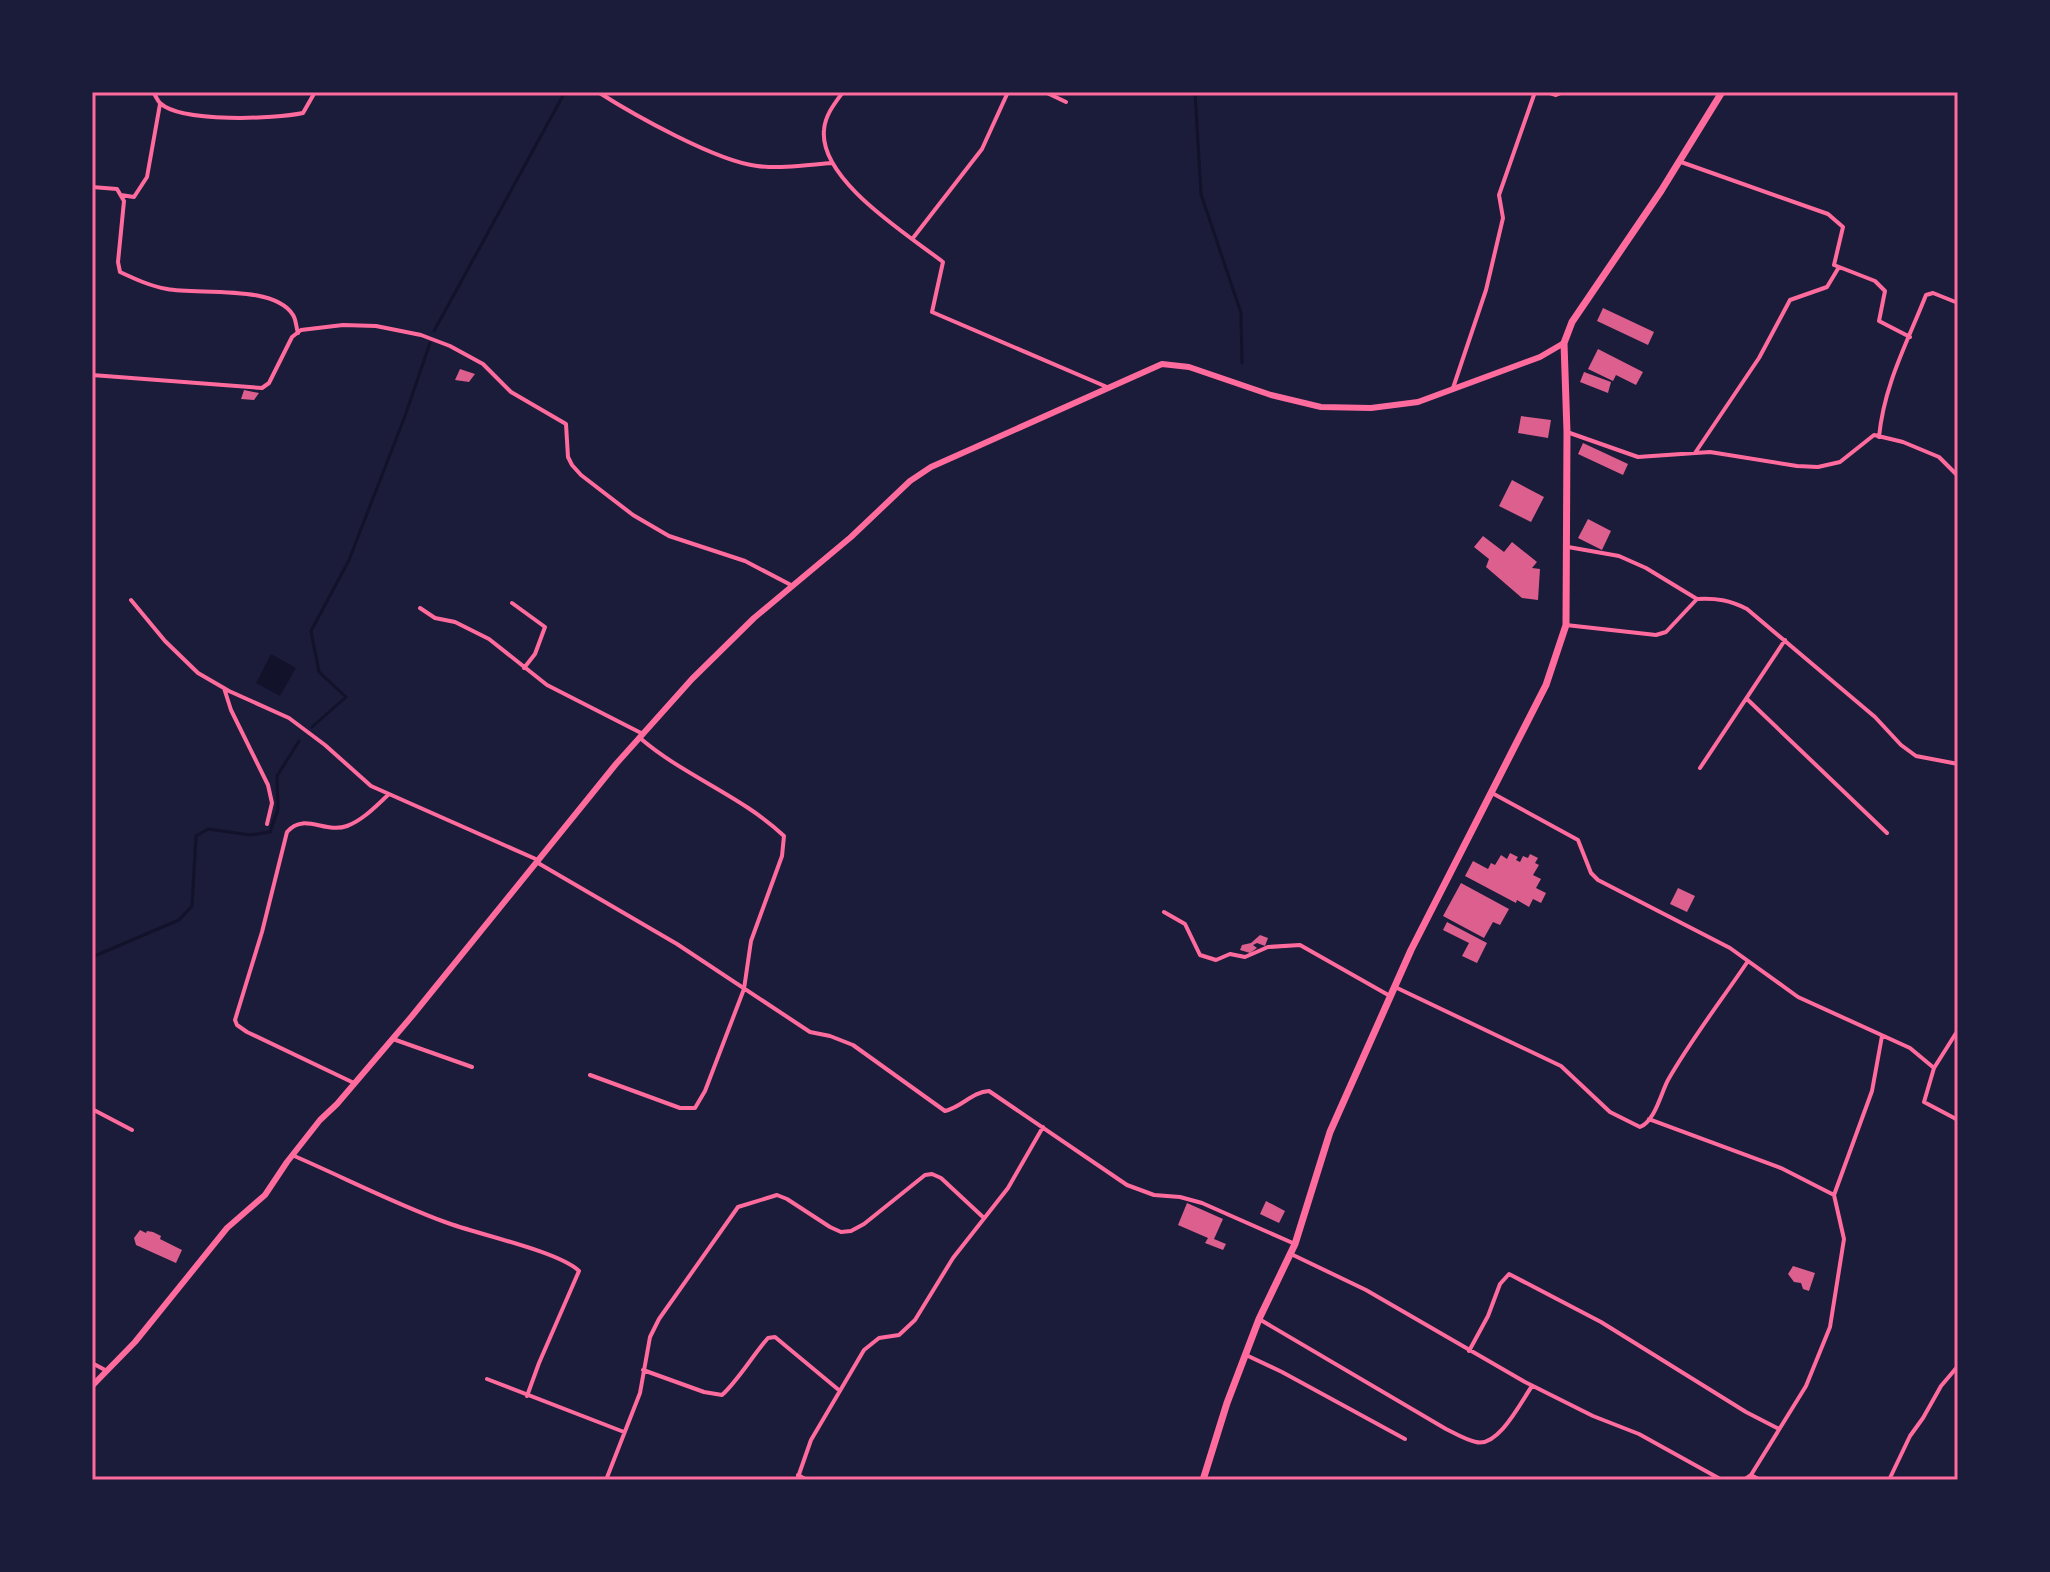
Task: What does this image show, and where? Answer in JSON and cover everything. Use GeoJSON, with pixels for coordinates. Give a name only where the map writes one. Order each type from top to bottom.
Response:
{"type":"FeatureCollection","features":[{"type":"Feature","properties":{"kind":"highway"},"geometry":{"type":"LineString","coordinates":[[1203,1480],[1227,1403],[1259,1319],[1295,1244],[1330,1132],[1411,950],[1546,685],[1566,625],[1564,343],[1572,322],[1680,161],[1722,92]]}},
{"type":"Feature","properties":{"kind":"main road"},"geometry":{"type":"LineString","coordinates":[[92,1386],[135,1342],[227,1228],[265,1195],[292,1155],[393,1039],[513,889],[539,862],[580,807],[692,679],[791,585],[851,537],[910,481],[931,467],[1162,364],[1189,367],[1271,395],[1321,407],[1371,408],[1418,402],[1540,357],[1564,343]]}},
{"type":"Feature","properties":{"kind":"street"},"geometry":{"type":"LineString","coordinates":[[153,92],[160,104],[177,111],[224,119],[303,113],[315,92]]}},
{"type":"Feature","properties":{"kind":"street"},"geometry":{"type":"LineString","coordinates":[[598,92],[680,137],[754,166],[832,163]]}},
{"type":"Feature","properties":{"kind":"street"},"geometry":{"type":"LineString","coordinates":[[843,92],[829,113],[823,131],[832,163],[848,188],[943,262],[932,312],[1109,388]]}},
{"type":"Feature","properties":{"kind":"street"},"geometry":{"type":"LineString","coordinates":[[913,238],[982,149],[1008,92]]}},
{"type":"Feature","properties":{"kind":"street"},"geometry":{"type":"LineString","coordinates":[[1045,92],[1066,102]]}},
{"type":"Feature","properties":{"kind":"street"},"geometry":{"type":"LineString","coordinates":[[1453,389],[1486,290],[1503,218],[1499,195],[1535,92]]}},
{"type":"Feature","properties":{"kind":"street"},"geometry":{"type":"LineString","coordinates":[[1547,92],[1556,95],[1563,92]]}},
{"type":"Feature","properties":{"kind":"street"},"geometry":{"type":"LineString","coordinates":[[121,195],[134,197],[143,187],[160,104]]}},
{"type":"Feature","properties":{"kind":"street"},"geometry":{"type":"LineString","coordinates":[[1680,161],[1828,214],[1843,227],[1834,265],[1875,281],[1885,291],[1879,321],[1910,337]]}},
{"type":"Feature","properties":{"kind":"street"},"geometry":{"type":"LineString","coordinates":[[92,187],[117,189],[124,201],[118,262],[120,272],[165,289],[250,294],[271,300],[284,305],[294,315],[298,333]]}},
{"type":"Feature","properties":{"kind":"street"},"geometry":{"type":"LineString","coordinates":[[1695,453],[1759,358],[1790,300],[1827,287],[1839,267]]}},
{"type":"Feature","properties":{"kind":"street"},"geometry":{"type":"LineString","coordinates":[[1879,437],[1885,396],[1926,295],[1933,293],[1958,303]]}},
{"type":"Feature","properties":{"kind":"street"},"geometry":{"type":"LineString","coordinates":[[92,375],[262,388],[269,383],[292,337],[314,327],[376,326],[421,335],[483,364],[511,392],[566,424],[568,457],[572,465],[633,515],[669,536],[745,561],[791,585]]}},
{"type":"Feature","properties":{"kind":"street"},"geometry":{"type":"LineString","coordinates":[[1567,432],[1638,457],[1710,452],[1818,467],[1840,462],[1874,435],[1903,442],[1939,457],[1958,476]]}},
{"type":"Feature","properties":{"kind":"street"},"geometry":{"type":"LineString","coordinates":[[1567,547],[1619,556],[1646,568],[1697,599],[1712,598],[1737,603],[1785,640],[1916,756],[1958,764]]}},
{"type":"Feature","properties":{"kind":"street"},"geometry":{"type":"LineString","coordinates":[[1566,625],[1656,635],[1666,632],[1697,599]]}},
{"type":"Feature","properties":{"kind":"street"},"geometry":{"type":"LineString","coordinates":[[131,600],[165,641],[198,673],[289,718],[371,786],[539,862],[660,933],[810,1032],[853,1045],[945,1111],[955,1109],[981,1092],[989,1091],[1127,1185],[1154,1195],[1202,1203],[1295,1244]]}},
{"type":"Feature","properties":{"kind":"street"},"geometry":{"type":"LineString","coordinates":[[512,603],[545,627],[535,654],[524,668]]}},
{"type":"Feature","properties":{"kind":"street"},"geometry":{"type":"LineString","coordinates":[[420,608],[435,618],[455,622],[489,639],[547,685],[641,736],[692,775],[770,823],[784,836],[782,856],[751,941],[744,989],[705,1091],[695,1108],[680,1108],[590,1075]]}},
{"type":"Feature","properties":{"kind":"street"},"geometry":{"type":"LineString","coordinates":[[1700,768],[1785,640]]}},
{"type":"Feature","properties":{"kind":"street"},"geometry":{"type":"LineString","coordinates":[[224,688],[231,710],[268,785],[272,803],[267,824]]}},
{"type":"Feature","properties":{"kind":"street"},"geometry":{"type":"LineString","coordinates":[[1747,699],[1887,833]]}},
{"type":"Feature","properties":{"kind":"street"},"geometry":{"type":"LineString","coordinates":[[1489,792],[1578,840],[1591,873],[1598,880],[1730,948],[1798,997],[1910,1048],[1934,1068]]}},
{"type":"Feature","properties":{"kind":"street"},"geometry":{"type":"LineString","coordinates":[[354,1083],[247,1032],[235,1020],[262,932],[287,832],[306,822],[333,828],[347,826],[370,812],[388,795]]}},
{"type":"Feature","properties":{"kind":"street"},"geometry":{"type":"LineString","coordinates":[[1164,912],[1185,924],[1200,955],[1216,960],[1230,954],[1245,957],[1268,947],[1300,945],[1390,996]]}},
{"type":"Feature","properties":{"kind":"street"},"geometry":{"type":"LineString","coordinates":[[1395,987],[1561,1066],[1610,1112],[1640,1127],[1649,1119],[1692,1038],[1748,961]]}},
{"type":"Feature","properties":{"kind":"street"},"geometry":{"type":"LineString","coordinates":[[1958,1030],[1934,1068],[1924,1102],[1958,1120]]}},
{"type":"Feature","properties":{"kind":"street"},"geometry":{"type":"LineString","coordinates":[[1744,1480],[1751,1475],[1806,1386],[1830,1327],[1844,1239],[1834,1195],[1872,1091],[1882,1036]]}},
{"type":"Feature","properties":{"kind":"street"},"geometry":{"type":"LineString","coordinates":[[393,1039],[472,1067]]}},
{"type":"Feature","properties":{"kind":"street"},"geometry":{"type":"LineString","coordinates":[[92,1109],[132,1130]]}},
{"type":"Feature","properties":{"kind":"street"},"geometry":{"type":"LineString","coordinates":[[1649,1119],[1781,1168],[1834,1195]]}},
{"type":"Feature","properties":{"kind":"street"},"geometry":{"type":"LineString","coordinates":[[807,1480],[797,1478],[811,1440],[864,1350],[879,1338],[899,1335],[915,1320],[953,1258],[1008,1188],[1043,1127]]}},
{"type":"Feature","properties":{"kind":"street"},"geometry":{"type":"LineString","coordinates":[[292,1155],[445,1222],[565,1262],[579,1271],[527,1396]]}},
{"type":"Feature","properties":{"kind":"street"},"geometry":{"type":"LineString","coordinates":[[606,1480],[640,1393],[650,1337],[659,1319],[738,1207],[777,1195],[830,1227],[841,1232],[851,1231],[925,1175],[932,1174],[941,1178],[984,1218]]}},
{"type":"Feature","properties":{"kind":"street"},"geometry":{"type":"LineString","coordinates":[[1291,1254],[1366,1290],[1532,1386],[1593,1416],[1639,1434],[1722,1480]]}},
{"type":"Feature","properties":{"kind":"street"},"geometry":{"type":"LineString","coordinates":[[1469,1351],[1488,1316],[1500,1284],[1509,1274],[1601,1322],[1746,1412],[1779,1429]]}},
{"type":"Feature","properties":{"kind":"street"},"geometry":{"type":"LineString","coordinates":[[1259,1319],[1446,1429],[1478,1443],[1489,1442],[1500,1431],[1532,1386]]}},
{"type":"Feature","properties":{"kind":"street"},"geometry":{"type":"LineString","coordinates":[[643,1370],[704,1392],[722,1395],[768,1338],[775,1337],[840,1391]]}},
{"type":"Feature","properties":{"kind":"street"},"geometry":{"type":"LineString","coordinates":[[1246,1355],[1405,1439]]}},
{"type":"Feature","properties":{"kind":"street"},"geometry":{"type":"LineString","coordinates":[[92,1363],[107,1371]]}},
{"type":"Feature","properties":{"kind":"street"},"geometry":{"type":"LineString","coordinates":[[1889,1480],[1910,1436],[1941,1386],[1958,1366]]}},
{"type":"Feature","properties":{"kind":"street"},"geometry":{"type":"LineString","coordinates":[[487,1379],[624,1432]]}},
{"type":"Feature","properties":{"kind":"street"},"geometry":{"type":"LineString","coordinates":[[1751,1475],[1760,1480]]}},
{"type":"Feature","properties":{"kind":"shaded area"},"geometry":{"type":"Polygon","coordinates":[[[271,654],[296,668],[280,696],[256,683],[271,654]]]}},
{"type":"Feature","properties":{"kind":"building"},"geometry":{"type":"Polygon","coordinates":[[[1603,308],[1654,332],[1648,345],[1597,321],[1603,308]]]}},
{"type":"Feature","properties":{"kind":"building"},"geometry":{"type":"Polygon","coordinates":[[[1598,349],[1643,372],[1636,385],[1616,375],[1613,381],[1588,369],[1598,349]]]}},
{"type":"Feature","properties":{"kind":"building"},"geometry":{"type":"Polygon","coordinates":[[[460,369],[475,374],[469,382],[455,380],[460,369]]]}},
{"type":"Feature","properties":{"kind":"building"},"geometry":{"type":"Polygon","coordinates":[[[1584,372],[1611,382],[1608,393],[1580,382],[1584,372]]]}},
{"type":"Feature","properties":{"kind":"building"},"geometry":{"type":"Polygon","coordinates":[[[244,390],[259,393],[254,400],[241,399],[244,390]]]}},
{"type":"Feature","properties":{"kind":"building"},"geometry":{"type":"Polygon","coordinates":[[[1521,416],[1551,420],[1548,438],[1518,433],[1521,416]]]}},
{"type":"Feature","properties":{"kind":"building"},"geometry":{"type":"Polygon","coordinates":[[[1583,443],[1628,464],[1623,475],[1578,454],[1583,443]]]}},
{"type":"Feature","properties":{"kind":"building"},"geometry":{"type":"Polygon","coordinates":[[[1512,480],[1544,497],[1531,522],[1499,506],[1512,480]]]}},
{"type":"Feature","properties":{"kind":"building"},"geometry":{"type":"Polygon","coordinates":[[[1588,519],[1611,531],[1602,550],[1578,538],[1588,519]]]}},
{"type":"Feature","properties":{"kind":"building"},"geometry":{"type":"Polygon","coordinates":[[[1483,536],[1504,552],[1512,542],[1537,562],[1532,568],[1540,569],[1538,600],[1522,598],[1486,567],[1489,559],[1474,547],[1483,536]]]}},
{"type":"Feature","properties":{"kind":"building"},"geometry":{"type":"Polygon","coordinates":[[[1510,853],[1520,862],[1523,856],[1528,858],[1530,854],[1538,858],[1535,863],[1539,865],[1533,875],[1541,879],[1536,888],[1546,893],[1541,903],[1533,899],[1529,907],[1517,900],[1516,903],[1465,876],[1473,861],[1488,869],[1491,863],[1495,865],[1501,855],[1507,859],[1510,853]]]}},
{"type":"Feature","properties":{"kind":"building"},"geometry":{"type":"Polygon","coordinates":[[[1461,883],[1509,909],[1500,925],[1493,922],[1484,938],[1443,916],[1461,883]]]}},
{"type":"Feature","properties":{"kind":"building"},"geometry":{"type":"Polygon","coordinates":[[[1678,888],[1695,896],[1687,912],[1670,904],[1678,888]]]}},
{"type":"Feature","properties":{"kind":"building"},"geometry":{"type":"Polygon","coordinates":[[[1447,922],[1487,943],[1477,963],[1462,956],[1469,943],[1443,930],[1447,922]]]}},
{"type":"Feature","properties":{"kind":"building"},"geometry":{"type":"Polygon","coordinates":[[[1260,935],[1268,938],[1265,946],[1257,943],[1253,945],[1257,948],[1250,953],[1240,950],[1242,945],[1251,943],[1260,935]]]}},
{"type":"Feature","properties":{"kind":"building"},"geometry":{"type":"Polygon","coordinates":[[[1266,1201],[1285,1211],[1279,1223],[1260,1214],[1266,1201]]]}},
{"type":"Feature","properties":{"kind":"building"},"geometry":{"type":"Polygon","coordinates":[[[1187,1203],[1223,1219],[1214,1239],[1226,1244],[1223,1250],[1205,1243],[1208,1238],[1178,1225],[1187,1203]]]}},
{"type":"Feature","properties":{"kind":"building"},"geometry":{"type":"Polygon","coordinates":[[[140,1230],[153,1232],[182,1250],[176,1263],[136,1245],[134,1238],[140,1230]]]}},
{"type":"Feature","properties":{"kind":"building"},"geometry":{"type":"Polygon","coordinates":[[[1793,1266],[1815,1273],[1809,1291],[1803,1289],[1801,1283],[1794,1282],[1788,1274],[1793,1266]]]}},
{"type":"Feature","properties":{"kind":"waterway"},"geometry":{"type":"LineString","coordinates":[[434,331],[565,92]]}},
{"type":"Feature","properties":{"kind":"waterway"},"geometry":{"type":"LineString","coordinates":[[1195,92],[1201,194],[1241,313],[1242,363]]}},
{"type":"Feature","properties":{"kind":"waterway"},"geometry":{"type":"LineString","coordinates":[[312,727],[346,697],[319,672],[311,631],[349,560],[430,343]]}},
{"type":"Feature","properties":{"kind":"waterway"},"geometry":{"type":"LineString","coordinates":[[92,957],[179,920],[192,906],[196,836],[208,829],[250,835],[270,832],[278,809],[277,776],[299,741]]}}]}
